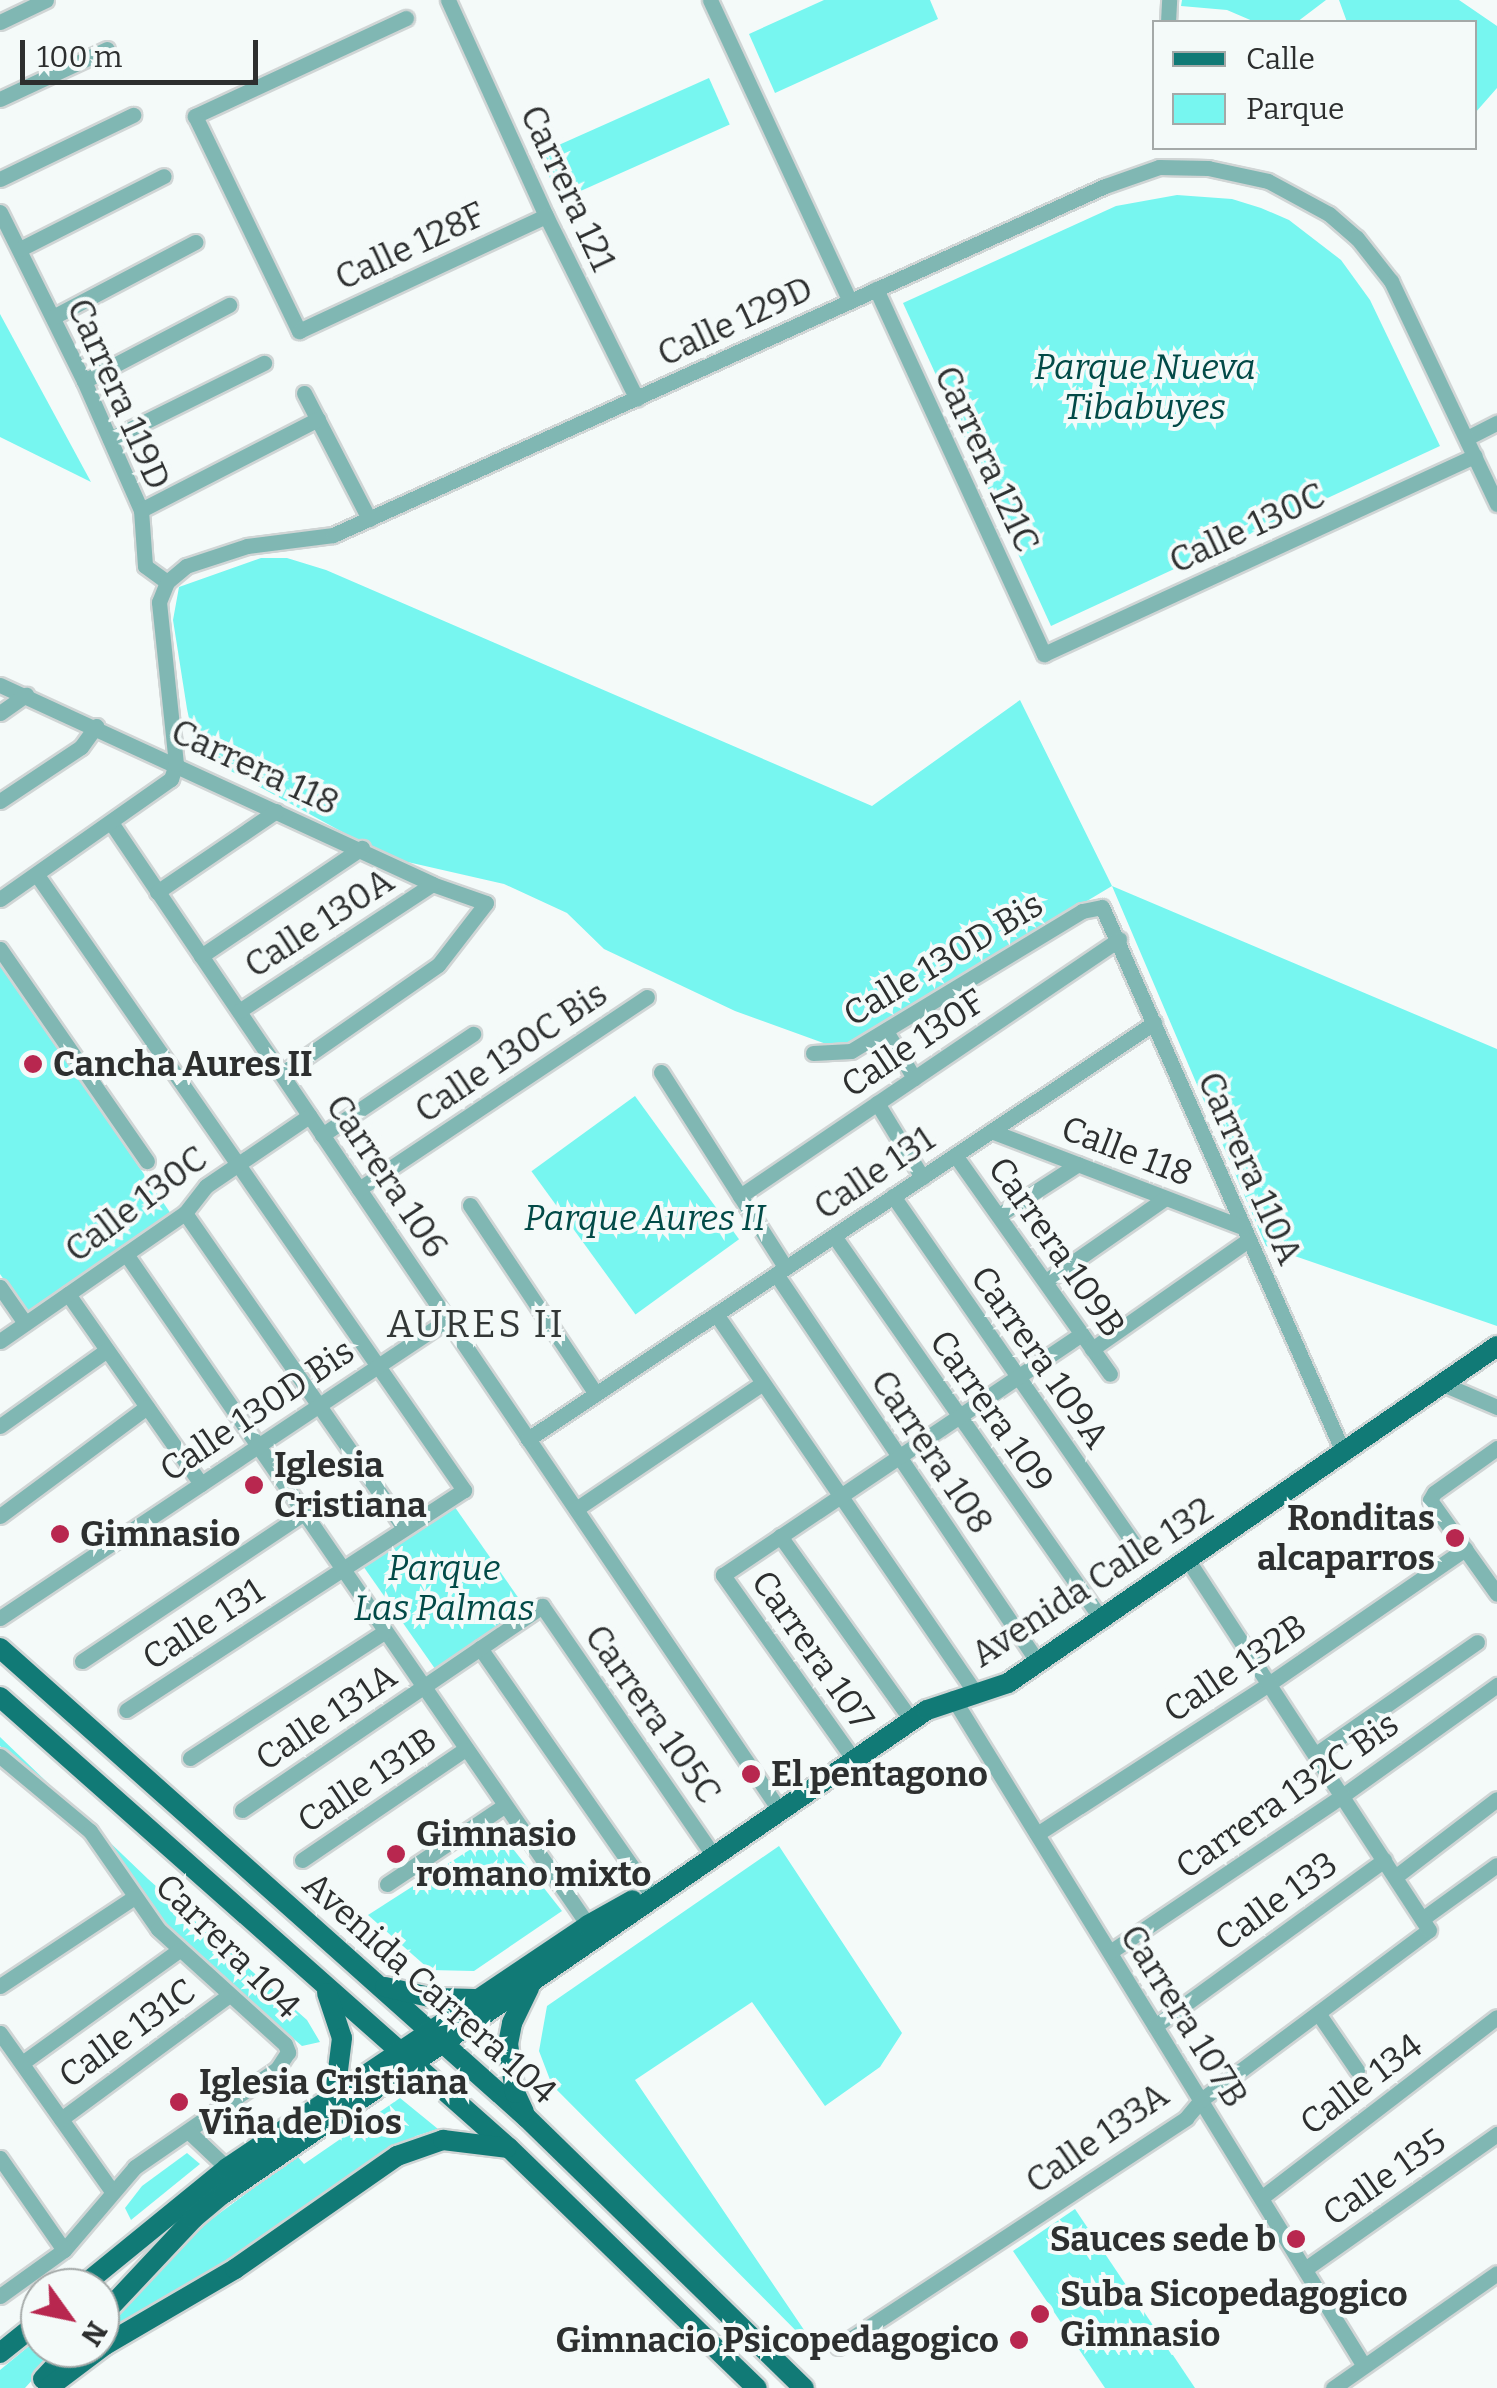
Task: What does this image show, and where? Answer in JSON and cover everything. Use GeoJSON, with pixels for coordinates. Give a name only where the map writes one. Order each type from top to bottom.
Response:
{"type":"FeatureCollection","features":[{"type":"Feature","properties":{"kind":"main road","name":"Avenida Calle 132"},"geometry":{"type":"LineString","coordinates":[[120,2297],[211,2203],[406,2058],[531,1985],[912,1720],[953,1698],[999,1688],[1038,1663],[1497,1346]]}},
{"type":"Feature","properties":{"kind":"main road","name":"Avenida Carrera 104"},"geometry":{"type":"LineString","coordinates":[[0,1648],[527,2118],[804,2388]]}},
{"type":"Feature","properties":{"kind":"main road","name":"Avenida Carrera 104"},"geometry":{"type":"LineString","coordinates":[[0,1697],[509,2148],[758,2388]]}},
{"type":"Feature","properties":{"kind":"main road","name":"Avenida Calle 132"},"geometry":{"type":"LineString","coordinates":[[437,2037],[477,1999],[588,1925],[714,1856]]}},
{"type":"Feature","properties":{"kind":"main road"},"geometry":{"type":"LineString","coordinates":[[317,1979],[329,1997],[342,2038],[335,2094]]}},
{"type":"Feature","properties":{"kind":"main road"},"geometry":{"type":"LineString","coordinates":[[527,2118],[515,2094],[508,2044],[516,2013],[531,1985]]}},
{"type":"Feature","properties":{"kind":"main road"},"geometry":{"type":"LineString","coordinates":[[380,1986],[434,1998],[477,1999]]}},
{"type":"Feature","properties":{"kind":"main road","name":"Avenida Calle 132"},"geometry":{"type":"LineString","coordinates":[[104,2268],[227,2168],[335,2094],[406,2058]]}},
{"type":"Feature","properties":{"kind":"main road"},"geometry":{"type":"LineString","coordinates":[[48,2388],[104,2345],[235,2269],[397,2156],[443,2140],[509,2148]]}},
{"type":"Feature","properties":{"kind":"main road"},"geometry":{"type":"LineString","coordinates":[[0,2354],[20,2337]]}},
{"type":"Feature","properties":{"kind":"main road"},"geometry":{"type":"LineString","coordinates":[[35,2388],[54,2368]]}},
{"type":"Feature","properties":{"kind":"street"},"geometry":{"type":"LineString","coordinates":[[0,22],[46,0]]}},
{"type":"Feature","properties":{"kind":"street","name":"Carrera 121"},"geometry":{"type":"LineString","coordinates":[[448,0],[546,216],[637,399]]}},
{"type":"Feature","properties":{"kind":"street"},"geometry":{"type":"LineString","coordinates":[[710,0],[850,301]]}},
{"type":"Feature","properties":{"kind":"street","name":"Calle 128F"},"geometry":{"type":"LineString","coordinates":[[406,18],[195,116],[299,331],[546,216]]}},
{"type":"Feature","properties":{"kind":"street"},"geometry":{"type":"LineString","coordinates":[[0,99],[106,48]]}},
{"type":"Feature","properties":{"kind":"street"},"geometry":{"type":"LineString","coordinates":[[0,179],[133,114]]}},
{"type":"Feature","properties":{"kind":"street"},"geometry":{"type":"LineString","coordinates":[[1160,150],[1160,167]]}},
{"type":"Feature","properties":{"kind":"street","name":"Calle 129D"},"geometry":{"type":"LineString","coordinates":[[167,582],[186,566],[248,546],[325,537],[1105,186],[1160,167],[1208,168],[1249,176],[1298,195],[1329,214],[1376,258],[1497,504]]}},
{"type":"Feature","properties":{"kind":"street"},"geometry":{"type":"LineString","coordinates":[[20,249],[164,176]]}},
{"type":"Feature","properties":{"kind":"street","name":"Carrera 119D"},"geometry":{"type":"LineString","coordinates":[[2,220],[84,381],[141,510],[146,566],[167,582]]}},
{"type":"Feature","properties":{"kind":"street"},"geometry":{"type":"LineString","coordinates":[[53,317],[196,242]]}},
{"type":"Feature","properties":{"kind":"street","name":"Carrera 121C"},"geometry":{"type":"LineString","coordinates":[[876,290],[1044,654]]}},
{"type":"Feature","properties":{"kind":"street"},"geometry":{"type":"LineString","coordinates":[[84,381],[229,304]]}},
{"type":"Feature","properties":{"kind":"street"},"geometry":{"type":"LineString","coordinates":[[110,438],[264,363]]}},
{"type":"Feature","properties":{"kind":"street"},"geometry":{"type":"LineString","coordinates":[[304,392],[369,518]]}},
{"type":"Feature","properties":{"kind":"street"},"geometry":{"type":"LineString","coordinates":[[141,510],[318,419]]}},
{"type":"Feature","properties":{"kind":"street"},"geometry":{"type":"LineString","coordinates":[[1467,438],[1497,423]]}},
{"type":"Feature","properties":{"kind":"street","name":"Calle 130C"},"geometry":{"type":"LineString","coordinates":[[1044,654],[1475,456]]}},
{"type":"Feature","properties":{"kind":"street"},"geometry":{"type":"LineString","coordinates":[[0,899],[168,783],[174,769],[159,613],[167,582]]}},
{"type":"Feature","properties":{"kind":"street","name":"Carrera 118"},"geometry":{"type":"LineString","coordinates":[[0,684],[96,726],[174,769],[362,848],[432,884],[486,903],[438,965],[281,1074]]}},
{"type":"Feature","properties":{"kind":"street"},"geometry":{"type":"LineString","coordinates":[[0,713],[26,695]]}},
{"type":"Feature","properties":{"kind":"street"},"geometry":{"type":"LineString","coordinates":[[0,801],[81,748],[96,726]]}},
{"type":"Feature","properties":{"kind":"street"},"geometry":{"type":"LineString","coordinates":[[157,892],[276,810]]}},
{"type":"Feature","properties":{"kind":"street","name":"Carrera 106"},"geometry":{"type":"LineString","coordinates":[[112,824],[780,1811]]}},
{"type":"Feature","properties":{"kind":"street"},"geometry":{"type":"LineString","coordinates":[[201,956],[362,848]]}},
{"type":"Feature","properties":{"kind":"street"},"geometry":{"type":"LineString","coordinates":[[36,875],[378,1366]]}},
{"type":"Feature","properties":{"kind":"street","name":"Calle 130A"},"geometry":{"type":"LineString","coordinates":[[239,1011],[432,884]]}},
{"type":"Feature","properties":{"kind":"street","name":"Carrera 110A"},"geometry":{"type":"LineString","coordinates":[[1102,907],[1344,1454]]}},
{"type":"Feature","properties":{"kind":"street","name":"Calle 130D Bis"},"geometry":{"type":"LineString","coordinates":[[814,1053],[851,1051],[1082,911],[1102,907]]}},
{"type":"Feature","properties":{"kind":"street","name":"Calle 130F"},"geometry":{"type":"LineString","coordinates":[[740,1196],[1119,939]]}},
{"type":"Feature","properties":{"kind":"street"},"geometry":{"type":"LineString","coordinates":[[0,948],[147,1161]]}},
{"type":"Feature","properties":{"kind":"street","name":"Calle 130C Bis"},"geometry":{"type":"LineString","coordinates":[[360,1190],[647,997]]}},
{"type":"Feature","properties":{"kind":"street","name":"Calle 131"},"geometry":{"type":"LineString","coordinates":[[528,1439],[1154,1023]]}},
{"type":"Feature","properties":{"kind":"street"},"geometry":{"type":"LineString","coordinates":[[886,1030],[914,1078]]}},
{"type":"Feature","properties":{"kind":"street"},"geometry":{"type":"LineString","coordinates":[[322,1135],[473,1034]]}},
{"type":"Feature","properties":{"kind":"street","name":"Carrera 108"},"geometry":{"type":"LineString","coordinates":[[661,1072],[899,1456],[1038,1663]]}},
{"type":"Feature","properties":{"kind":"street"},"geometry":{"type":"LineString","coordinates":[[877,1103],[922,1177]]}},
{"type":"Feature","properties":{"kind":"street","name":"Calle 130C"},"geometry":{"type":"LineString","coordinates":[[0,1340],[185,1213],[206,1186],[309,1116]]}},
{"type":"Feature","properties":{"kind":"street","name":"Calle 118"},"geometry":{"type":"LineString","coordinates":[[991,1131],[1245,1234]]}},
{"type":"Feature","properties":{"kind":"street","name":"Carrera 109B"},"geometry":{"type":"LineString","coordinates":[[955,1155],[1110,1374]]}},
{"type":"Feature","properties":{"kind":"street"},"geometry":{"type":"LineString","coordinates":[[999,1215],[1078,1164]]}},
{"type":"Feature","properties":{"kind":"street","name":"Carrera 109A"},"geometry":{"type":"LineString","coordinates":[[893,1196],[1139,1551]]}},
{"type":"Feature","properties":{"kind":"street"},"geometry":{"type":"LineString","coordinates":[[1046,1281],[1164,1198]]}},
{"type":"Feature","properties":{"kind":"street"},"geometry":{"type":"LineString","coordinates":[[470,1205],[596,1394]]}},
{"type":"Feature","properties":{"kind":"street"},"geometry":{"type":"LineString","coordinates":[[185,1213],[404,1528]]}},
{"type":"Feature","properties":{"kind":"street"},"geometry":{"type":"LineString","coordinates":[[1092,1349],[1245,1234]]}},
{"type":"Feature","properties":{"kind":"street","name":"Carrera 109"},"geometry":{"type":"LineString","coordinates":[[834,1236],[1102,1620]]}},
{"type":"Feature","properties":{"kind":"street"},"geometry":{"type":"LineString","coordinates":[[126,1254],[305,1512],[421,1688],[588,1925]]}},
{"type":"Feature","properties":{"kind":"street"},"geometry":{"type":"LineString","coordinates":[[0,1287],[25,1324]]}},
{"type":"Feature","properties":{"kind":"street"},"geometry":{"type":"LineString","coordinates":[[68,1294],[201,1484]]}},
{"type":"Feature","properties":{"kind":"street"},"geometry":{"type":"LineString","coordinates":[[716,1314],[976,1694]]}},
{"type":"Feature","properties":{"kind":"street","name":"Calle 130D Bis"},"geometry":{"type":"LineString","coordinates":[[0,1618],[448,1320]]}},
{"type":"Feature","properties":{"kind":"street"},"geometry":{"type":"LineString","coordinates":[[912,1720],[780,1536],[1082,1334]]}},
{"type":"Feature","properties":{"kind":"street"},"geometry":{"type":"LineString","coordinates":[[0,1426],[107,1350]]}},
{"type":"Feature","properties":{"kind":"street","name":"Calle 131"},"geometry":{"type":"LineString","coordinates":[[126,1710],[464,1490],[378,1366]]}},
{"type":"Feature","properties":{"kind":"street"},"geometry":{"type":"LineString","coordinates":[[576,1509],[763,1383]]}},
{"type":"Feature","properties":{"kind":"street"},"geometry":{"type":"LineString","coordinates":[[1443,1384],[1497,1407]]}},
{"type":"Feature","properties":{"kind":"street"},"geometry":{"type":"LineString","coordinates":[[0,1516],[147,1407]]}},
{"type":"Feature","properties":{"kind":"street"},"geometry":{"type":"LineString","coordinates":[[1497,1448],[1434,1493],[1430,1500],[1497,1594]]}},
{"type":"Feature","properties":{"kind":"street"},"geometry":{"type":"LineString","coordinates":[[82,1661],[305,1512]]}},
{"type":"Feature","properties":{"kind":"street","name":"Carrera 107"},"geometry":{"type":"LineString","coordinates":[[780,1536],[723,1575],[854,1760]]}},
{"type":"Feature","properties":{"kind":"street","name":"Calle 132B"},"geometry":{"type":"LineString","coordinates":[[1036,1834],[1270,1683],[1465,1548]]}},
{"type":"Feature","properties":{"kind":"street"},"geometry":{"type":"LineString","coordinates":[[1188,1560],[1426,1925]]}},
{"type":"Feature","properties":{"kind":"street","name":"Calle 131A"},"geometry":{"type":"LineString","coordinates":[[242,1810],[542,1606]]}},
{"type":"Feature","properties":{"kind":"street","name":"Carrera 105C"},"geometry":{"type":"LineString","coordinates":[[542,1606],[714,1856]]}},
{"type":"Feature","properties":{"kind":"street"},"geometry":{"type":"LineString","coordinates":[[190,1758],[384,1632]]}},
{"type":"Feature","properties":{"kind":"street"},"geometry":{"type":"LineString","coordinates":[[1316,1754],[1477,1642]]}},
{"type":"Feature","properties":{"kind":"street"},"geometry":{"type":"LineString","coordinates":[[480,1648],[650,1891]]}},
{"type":"Feature","properties":{"kind":"street","name":"Carrera 132C Bis"},"geometry":{"type":"LineString","coordinates":[[1110,1952],[1342,1796],[1497,1685]]}},
{"type":"Feature","properties":{"kind":"street","name":"Carrera 107B"},"geometry":{"type":"LineString","coordinates":[[953,1698],[1364,2366]]}},
{"type":"Feature","properties":{"kind":"street","name":"Calle 131B"},"geometry":{"type":"LineString","coordinates":[[302,1860],[464,1750]]}},
{"type":"Feature","properties":{"kind":"street","name":"Carrera 104"},"geometry":{"type":"LineString","coordinates":[[0,1756],[90,1831],[133,1898],[179,1950],[285,2044],[288,2052],[277,2069],[188,2131]]}},
{"type":"Feature","properties":{"kind":"street","name":"Calle 133"},"geometry":{"type":"LineString","coordinates":[[1395,1877],[1497,1798]]}},
{"type":"Feature","properties":{"kind":"street"},"geometry":{"type":"LineString","coordinates":[[387,1884],[504,1806]]}},
{"type":"Feature","properties":{"kind":"street","name":"Calle 133"},"geometry":{"type":"LineString","coordinates":[[1155,2026],[1384,1860]]}},
{"type":"Feature","properties":{"kind":"street","name":"Calle 133A"},"geometry":{"type":"LineString","coordinates":[[838,2347],[1186,2118],[1200,2100],[1318,2014],[1494,1872]]}},
{"type":"Feature","properties":{"kind":"street"},"geometry":{"type":"LineString","coordinates":[[0,1986],[133,1898]]}},
{"type":"Feature","properties":{"kind":"street"},"geometry":{"type":"LineString","coordinates":[[22,2063],[179,1950]]}},
{"type":"Feature","properties":{"kind":"street","name":"Calle 131C"},"geometry":{"type":"LineString","coordinates":[[61,2119],[228,1996]]}},
{"type":"Feature","properties":{"kind":"street"},"geometry":{"type":"LineString","coordinates":[[1318,2014],[1357,2070]]}},
{"type":"Feature","properties":{"kind":"street","name":"Calle 134"},"geometry":{"type":"LineString","coordinates":[[1261,2198],[1497,2017]]}},
{"type":"Feature","properties":{"kind":"street"},"geometry":{"type":"LineString","coordinates":[[0,2032],[112,2191]]}},
{"type":"Feature","properties":{"kind":"street"},"geometry":{"type":"LineString","coordinates":[[2,2289],[64,2250],[135,2167],[188,2131],[227,2168]]}},
{"type":"Feature","properties":{"kind":"street","name":"Calle 135"},"geometry":{"type":"LineString","coordinates":[[1305,2269],[1497,2134]]}},
{"type":"Feature","properties":{"kind":"street"},"geometry":{"type":"LineString","coordinates":[[0,2158],[64,2250]]}},
{"type":"Feature","properties":{"kind":"street"},"geometry":{"type":"LineString","coordinates":[[1333,2388],[1497,2273]]}},
{"type":"Feature","properties":{"kind":"green space"},"geometry":{"type":"Polygon","coordinates":[[[824,0],[930,0],[938,19],[775,93],[749,34],[824,0]]]}},
{"type":"Feature","properties":{"kind":"green space"},"geometry":{"type":"Polygon","coordinates":[[[1182,0],[1326,0],[1300,20],[1250,20],[1227,10],[1181,6],[1182,0]]]}},
{"type":"Feature","properties":{"kind":"green space"},"geometry":{"type":"Polygon","coordinates":[[[1339,0],[1459,0],[1497,26],[1497,88],[1477,111],[1477,20],[1346,20],[1339,0]]]}},
{"type":"Feature","properties":{"kind":"green space"},"geometry":{"type":"Polygon","coordinates":[[[709,78],[730,125],[560,200],[539,154],[709,78]]]}},
{"type":"Feature","properties":{"kind":"green space","name":"Parque Nueva Tibabuyes"},"geometry":{"type":"Polygon","coordinates":[[[1177,195],[1232,199],[1261,208],[1289,220],[1341,260],[1370,300],[1440,446],[1051,626],[903,303],[1116,206],[1177,195]]]}},
{"type":"Feature","properties":{"kind":"green space"},"geometry":{"type":"Polygon","coordinates":[[[0,314],[91,482],[0,437],[0,314]]]}},
{"type":"Feature","properties":{"kind":"green space"},"geometry":{"type":"Polygon","coordinates":[[[261,558],[287,558],[326,570],[872,806],[1020,700],[1112,886],[840,1049],[735,1011],[604,949],[567,913],[504,884],[390,858],[216,763],[194,742],[173,620],[179,587],[261,558]]]}},
{"type":"Feature","properties":{"kind":"green space"},"geometry":{"type":"Polygon","coordinates":[[[1112,886],[1497,1049],[1497,1326],[1266,1246],[1112,886]]]}},
{"type":"Feature","properties":{"kind":"green space"},"geometry":{"type":"Polygon","coordinates":[[[0,962],[171,1214],[27,1313],[0,1274],[0,962]]]}},
{"type":"Feature","properties":{"kind":"green space","name":"Parque Aures II"},"geometry":{"type":"Polygon","coordinates":[[[635,1096],[739,1239],[635,1314],[531,1171],[635,1096]]]}},
{"type":"Feature","properties":{"kind":"green space","name":"Parque Las Palmas"},"geometry":{"type":"Polygon","coordinates":[[[452,1503],[527,1609],[437,1672],[363,1566],[452,1503]]]}},
{"type":"Feature","properties":{"kind":"green space"},"geometry":{"type":"Polygon","coordinates":[[[0,1737],[148,1879],[307,2020],[320,2042],[302,2046],[173,1933],[106,1845],[0,1746],[0,1737]]]}},
{"type":"Feature","properties":{"kind":"green space"},"geometry":{"type":"Polygon","coordinates":[[[499,1831],[562,1911],[474,1971],[430,1970],[368,1915],[499,1831]]]}},
{"type":"Feature","properties":{"kind":"green space"},"geometry":{"type":"Polygon","coordinates":[[[779,1846],[902,2033],[880,2067],[825,2106],[752,2002],[635,2080],[823,2358],[552,2085],[539,2051],[547,2006],[779,1846]]]}},
{"type":"Feature","properties":{"kind":"green space"},"geometry":{"type":"Polygon","coordinates":[[[400,2098],[438,2129],[416,2136],[194,2283],[120,2322],[120,2312],[197,2230],[297,2156],[304,2164],[400,2098]]]}},
{"type":"Feature","properties":{"kind":"green space"},"geometry":{"type":"Polygon","coordinates":[[[187,2153],[200,2164],[131,2220],[125,2208],[142,2186],[187,2153]]]}},
{"type":"Feature","properties":{"kind":"green space"},"geometry":{"type":"Polygon","coordinates":[[[1075,2209],[1195,2388],[1105,2388],[1013,2251],[1075,2209]]]}},
{"type":"Feature","properties":{"kind":"green space"},"geometry":{"type":"Polygon","coordinates":[[[20,2354],[20,2368],[43,2368],[25,2388],[0,2388],[0,2370],[20,2354]]]}},
{"type":"Feature","properties":{"kind":"place","name":"Cancha Aures II"},"geometry":{"type":"Point","coordinates":[33,1064]}},
{"type":"Feature","properties":{"kind":"place","name":"Iglesia Cristiana"},"geometry":{"type":"Point","coordinates":[254,1485]}},
{"type":"Feature","properties":{"kind":"place","name":"Gimnasio"},"geometry":{"type":"Point","coordinates":[60,1534]}},
{"type":"Feature","properties":{"kind":"place","name":"Ronditas alcaparros"},"geometry":{"type":"Point","coordinates":[1455,1538]}},
{"type":"Feature","properties":{"kind":"place","name":"El pentagono"},"geometry":{"type":"Point","coordinates":[751,1774]}},
{"type":"Feature","properties":{"kind":"place","name":"Gimnasio romano mixto"},"geometry":{"type":"Point","coordinates":[396,1854]}},
{"type":"Feature","properties":{"kind":"place","name":"Iglesia Cristiana Viña de Dios"},"geometry":{"type":"Point","coordinates":[179,2102]}},
{"type":"Feature","properties":{"kind":"place","name":"Sauces sede b"},"geometry":{"type":"Point","coordinates":[1296,2239]}},
{"type":"Feature","properties":{"kind":"place","name":"Suba Sicopedagogico Gimnasio"},"geometry":{"type":"Point","coordinates":[1040,2314]}},
{"type":"Feature","properties":{"kind":"place","name":"Gimnacio Psicopedagogico"},"geometry":{"type":"Point","coordinates":[1019,2340]}},
{"type":"Feature","properties":{"kind":"district","name":"AURES II"},"geometry":{"type":"Point","coordinates":[476,1325]}}]}
